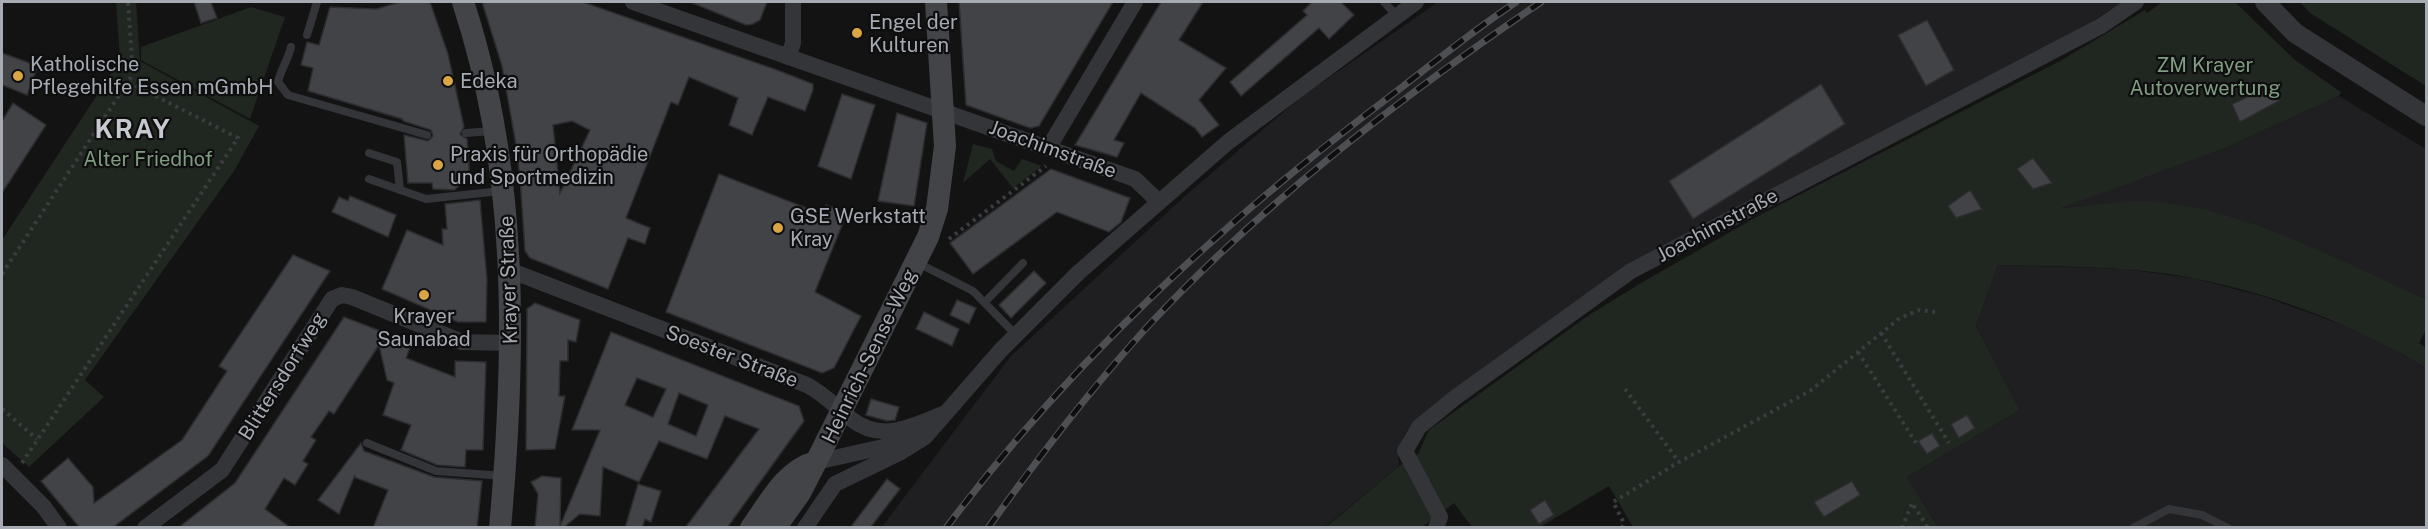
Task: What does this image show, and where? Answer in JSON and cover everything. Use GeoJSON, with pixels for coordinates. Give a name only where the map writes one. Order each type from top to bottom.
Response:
{"type":"FeatureCollection","features":[{"type":"Feature","properties":{"kind":"main road","name":"Krayer Straße"},"geometry":{"type":"LineString","coordinates":[[463,2],[496,130],[504,190],[511,343],[510,423],[500,528]]}},
{"type":"Feature","properties":{"kind":"main road","name":"Heinrich-Sense-Weg"},"geometry":{"type":"LineString","coordinates":[[775,528],[800,493],[816,462],[928,237],[937,209],[945,146],[936,2]]}},
{"type":"Feature","properties":{"kind":"main road","name":"Heinrich-Sense-Weg"},"geometry":{"type":"LineString","coordinates":[[752,528],[787,478],[799,468],[816,462]]}},
{"type":"Feature","properties":{"kind":"street","name":"Joachimstraße"},"geometry":{"type":"LineString","coordinates":[[633,2],[1135,179],[1159,202]]}},
{"type":"Feature","properties":{"kind":"street"},"geometry":{"type":"LineString","coordinates":[[788,57],[793,42],[794,2]]}},
{"type":"Feature","properties":{"kind":"street"},"geometry":{"type":"LineString","coordinates":[[1053,149],[1135,2]]}},
{"type":"Feature","properties":{"kind":"street"},"geometry":{"type":"LineString","coordinates":[[1159,202],[1228,142],[1416,2]]}},
{"type":"Feature","properties":{"kind":"street","name":"Joachimstraße"},"geometry":{"type":"LineString","coordinates":[[1436,528],[1440,517],[1405,452],[1419,427],[1456,397],[1631,271],[2101,26],[2136,2]]}},
{"type":"Feature","properties":{"kind":"street"},"geometry":{"type":"LineString","coordinates":[[2265,2],[2295,33],[2427,117]]}},
{"type":"Feature","properties":{"kind":"street","name":"Soester Straße"},"geometry":{"type":"LineString","coordinates":[[805,528],[835,484],[901,452],[925,437],[1016,335],[1078,273],[1159,202]]}},
{"type":"Feature","properties":{"kind":"street","name":"Soester Straße"},"geometry":{"type":"LineString","coordinates":[[509,270],[807,385],[822,393],[862,426],[886,433],[904,430],[946,412]]}},
{"type":"Feature","properties":{"kind":"street","name":"Blittersdorfweg"},"geometry":{"type":"LineString","coordinates":[[145,528],[222,470],[333,299],[342,295],[352,297],[462,342],[511,343]]}},
{"type":"Feature","properties":{"kind":"street","name":"Soester Straße"},"geometry":{"type":"LineString","coordinates":[[816,462],[892,445],[910,438],[946,412]]}},
{"type":"Feature","properties":{"kind":"street"},"geometry":{"type":"LineString","coordinates":[[7,470],[44,507],[60,528]]}},
{"type":"Feature","properties":{"kind":"lane"},"geometry":{"type":"LineString","coordinates":[[307,35],[317,2]]}},
{"type":"Feature","properties":{"kind":"lane"},"geometry":{"type":"LineString","coordinates":[[1384,2],[1396,15]]}},
{"type":"Feature","properties":{"kind":"lane"},"geometry":{"type":"LineString","coordinates":[[291,47],[289,56],[282,64],[278,82],[288,95],[427,135]]}},
{"type":"Feature","properties":{"kind":"lane"},"geometry":{"type":"LineString","coordinates":[[466,133],[496,130]]}},
{"type":"Feature","properties":{"kind":"lane"},"geometry":{"type":"LineString","coordinates":[[369,153],[397,162],[400,190]]}},
{"type":"Feature","properties":{"kind":"lane"},"geometry":{"type":"LineString","coordinates":[[369,179],[426,199],[504,190]]}},
{"type":"Feature","properties":{"kind":"lane"},"geometry":{"type":"LineString","coordinates":[[916,262],[973,291],[1016,335]]}},
{"type":"Feature","properties":{"kind":"lane"},"geometry":{"type":"LineString","coordinates":[[985,302],[1023,263]]}},
{"type":"Feature","properties":{"kind":"lane"},"geometry":{"type":"LineString","coordinates":[[367,443],[436,471],[504,476]]}},
{"type":"Feature","properties":{"kind":"lane"},"geometry":{"type":"LineString","coordinates":[[2133,528],[2169,509],[2202,515],[2228,528]]}},
{"type":"Feature","properties":{"kind":"path"},"geometry":{"type":"LineString","coordinates":[[2,274],[133,74],[128,2]]}},
{"type":"Feature","properties":{"kind":"path"},"geometry":{"type":"LineString","coordinates":[[7,470],[37,439],[238,138],[128,82]]}},
{"type":"Feature","properties":{"kind":"path"},"geometry":{"type":"LineString","coordinates":[[928,237],[944,244],[1047,165],[1053,149]]}},
{"type":"Feature","properties":{"kind":"path"},"geometry":{"type":"LineString","coordinates":[[1622,528],[1624,523],[1613,501],[1679,462],[1810,392],[1881,333],[1913,311],[1935,312]]}},
{"type":"Feature","properties":{"kind":"path"},"geometry":{"type":"LineString","coordinates":[[1881,333],[1949,443]]}},
{"type":"Feature","properties":{"kind":"path"},"geometry":{"type":"LineString","coordinates":[[1858,352],[1918,446]]}},
{"type":"Feature","properties":{"kind":"path"},"geometry":{"type":"LineString","coordinates":[[1625,389],[1679,462]]}},
{"type":"Feature","properties":{"kind":"path"},"geometry":{"type":"LineString","coordinates":[[2,409],[37,439]]}},
{"type":"Feature","properties":{"kind":"path"},"geometry":{"type":"LineString","coordinates":[[1902,528],[1912,503],[1928,528]]}},
{"type":"Feature","properties":{"kind":"shaded area"},"geometry":{"type":"Polygon","coordinates":[[[1438,2],[2122,2],[2090,23],[1631,265],[1413,422],[1403,437],[1398,453],[1399,466],[1325,527],[881,528],[1011,356],[1185,196],[1300,98],[1438,2]]]}},
{"type":"Feature","properties":{"kind":"shaded area"},"geometry":{"type":"Polygon","coordinates":[[[2339,96],[2426,149],[2426,299],[2273,232],[2215,213],[2154,202],[2058,208],[2223,149],[2339,96]]]}},
{"type":"Feature","properties":{"kind":"shaded area"},"geometry":{"type":"Polygon","coordinates":[[[1998,265],[2123,269],[2193,278],[2265,297],[2362,332],[2426,368],[2426,527],[1938,527],[1907,477],[2020,410],[1976,326],[1998,265]]]}},
{"type":"Feature","properties":{"kind":"green space","name":"Alter Friedhof"},"geometry":{"type":"Polygon","coordinates":[[[116,2],[136,2],[140,61],[259,126],[234,171],[85,380],[104,397],[29,467],[2,443],[2,240],[120,60],[116,2]]]}},
{"type":"Feature","properties":{"kind":"green space","name":"ZM Krayer Autoverwertung"},"geometry":{"type":"Polygon","coordinates":[[[2162,2],[2235,2],[2295,60],[2341,92],[2339,96],[2223,149],[2061,208],[2121,202],[2157,202],[2226,215],[2295,240],[2426,299],[2426,330],[2419,343],[2426,348],[2426,368],[2371,338],[2314,313],[2224,285],[2145,271],[1998,265],[1976,326],[2020,410],[1907,477],[1938,527],[1633,527],[1609,486],[1540,527],[1472,527],[1454,503],[1422,527],[1325,528],[1399,466],[1418,454],[1429,430],[1589,315],[1758,216],[2060,61],[2145,10],[2147,13],[2162,2]]]}},
{"type":"Feature","properties":{"kind":"green space"},"geometry":{"type":"Polygon","coordinates":[[[2300,2],[2426,2],[2426,86],[2310,13],[2300,2]]]}},
{"type":"Feature","properties":{"kind":"green space"},"geometry":{"type":"Polygon","coordinates":[[[251,7],[285,17],[250,119],[141,60],[141,47],[251,7]]]}},
{"type":"Feature","properties":{"kind":"green space"},"geometry":{"type":"Polygon","coordinates":[[[973,144],[992,149],[996,161],[1014,171],[1022,159],[1042,166],[1013,188],[990,159],[963,183],[973,144]]]}},
{"type":"Feature","properties":{"kind":"building"},"geometry":{"type":"Polygon","coordinates":[[[194,2],[211,2],[217,18],[201,23],[194,2]]]}},
{"type":"Feature","properties":{"kind":"building"},"geometry":{"type":"Polygon","coordinates":[[[400,2],[430,2],[448,54],[464,127],[460,134],[467,139],[469,161],[469,178],[454,190],[433,189],[432,183],[408,183],[404,135],[428,141],[433,136],[431,130],[308,91],[313,68],[301,65],[307,42],[319,45],[330,7],[376,9],[400,2]]]}},
{"type":"Feature","properties":{"kind":"building"},"geometry":{"type":"Polygon","coordinates":[[[482,2],[583,2],[777,70],[813,84],[813,90],[805,111],[768,97],[752,135],[729,125],[738,98],[689,77],[678,105],[671,102],[626,218],[650,228],[645,244],[628,238],[608,289],[530,258],[525,251],[520,178],[502,66],[482,2]],[[572,121],[553,125],[560,193],[590,130],[572,121]]]}},
{"type":"Feature","properties":{"kind":"building"},"geometry":{"type":"Polygon","coordinates":[[[690,2],[767,2],[760,20],[746,25],[690,2]]]}},
{"type":"Feature","properties":{"kind":"building"},"geometry":{"type":"Polygon","coordinates":[[[959,2],[1113,2],[1039,126],[1030,128],[966,105],[959,2]]]}},
{"type":"Feature","properties":{"kind":"building"},"geometry":{"type":"Polygon","coordinates":[[[1161,2],[1203,2],[1179,40],[1226,68],[1199,100],[1219,125],[1202,137],[1195,128],[1141,93],[1114,140],[1124,143],[1117,157],[1075,145],[1161,2]]]}},
{"type":"Feature","properties":{"kind":"building"},"geometry":{"type":"Polygon","coordinates":[[[1312,2],[1341,2],[1354,15],[1329,39],[1319,28],[1241,96],[1230,82],[1307,15],[1303,11],[1312,2]]]}},
{"type":"Feature","properties":{"kind":"building"},"geometry":{"type":"Polygon","coordinates":[[[1927,20],[1954,70],[1926,86],[1898,35],[1927,20]]]}},
{"type":"Feature","properties":{"kind":"building","name":"Katholische Pflegehilfe Essen mGmbH"},"geometry":{"type":"Polygon","coordinates":[[[2,53],[38,66],[27,95],[2,85],[2,53]]]}},
{"type":"Feature","properties":{"kind":"building"},"geometry":{"type":"Polygon","coordinates":[[[1821,84],[1845,124],[1693,219],[1669,181],[1821,84]]]}},
{"type":"Feature","properties":{"kind":"building"},"geometry":{"type":"Polygon","coordinates":[[[2271,86],[2279,101],[2240,122],[2232,104],[2271,86]]]}},
{"type":"Feature","properties":{"kind":"building"},"geometry":{"type":"Polygon","coordinates":[[[842,94],[875,105],[851,179],[818,166],[842,94]]]}},
{"type":"Feature","properties":{"kind":"building"},"geometry":{"type":"Polygon","coordinates":[[[13,103],[46,125],[2,193],[2,121],[13,103]]]}},
{"type":"Feature","properties":{"kind":"building"},"geometry":{"type":"Polygon","coordinates":[[[897,113],[927,123],[914,206],[878,201],[897,113]]]}},
{"type":"Feature","properties":{"kind":"building"},"geometry":{"type":"Polygon","coordinates":[[[2033,158],[2052,183],[2033,189],[2017,169],[2033,158]]]}},
{"type":"Feature","properties":{"kind":"building"},"geometry":{"type":"Polygon","coordinates":[[[1051,169],[1130,198],[1121,222],[1109,232],[1057,212],[973,274],[950,243],[1051,169]]]}},
{"type":"Feature","properties":{"kind":"building"},"geometry":{"type":"Polygon","coordinates":[[[719,174],[822,214],[826,205],[847,213],[815,292],[861,316],[834,368],[822,373],[666,312],[719,174]]]}},
{"type":"Feature","properties":{"kind":"building"},"geometry":{"type":"Polygon","coordinates":[[[1970,190],[1982,209],[1956,218],[1948,206],[1970,190]]]}},
{"type":"Feature","properties":{"kind":"building"},"geometry":{"type":"Polygon","coordinates":[[[350,196],[396,215],[388,237],[332,212],[339,197],[348,201],[350,196]]]}},
{"type":"Feature","properties":{"kind":"building"},"geometry":{"type":"Polygon","coordinates":[[[480,200],[487,280],[486,322],[458,322],[382,289],[407,230],[443,245],[442,229],[447,229],[445,204],[480,200]]]}},
{"type":"Feature","properties":{"kind":"building"},"geometry":{"type":"Polygon","coordinates":[[[293,255],[330,271],[208,456],[112,528],[80,528],[41,481],[68,458],[93,487],[94,503],[182,440],[227,371],[219,366],[293,255]]]}},
{"type":"Feature","properties":{"kind":"building"},"geometry":{"type":"Polygon","coordinates":[[[1034,271],[1046,283],[1011,318],[999,305],[1034,271]]]}},
{"type":"Feature","properties":{"kind":"building"},"geometry":{"type":"Polygon","coordinates":[[[957,300],[976,308],[969,324],[950,315],[957,300]]]}},
{"type":"Feature","properties":{"kind":"building"},"geometry":{"type":"Polygon","coordinates":[[[535,303],[580,320],[576,342],[568,340],[568,361],[560,361],[559,396],[565,396],[555,449],[526,450],[527,309],[535,303]]]}},
{"type":"Feature","properties":{"kind":"building"},"geometry":{"type":"Polygon","coordinates":[[[924,312],[959,329],[952,346],[916,329],[924,312]]]}},
{"type":"Feature","properties":{"kind":"building"},"geometry":{"type":"Polygon","coordinates":[[[344,317],[412,343],[406,358],[455,377],[455,361],[486,362],[483,450],[466,450],[465,467],[437,465],[401,450],[411,425],[383,415],[394,383],[387,380],[379,345],[334,414],[329,411],[311,437],[316,440],[303,461],[308,464],[295,485],[284,478],[265,509],[291,528],[178,528],[235,483],[344,317]]]}},
{"type":"Feature","properties":{"kind":"building"},"geometry":{"type":"Polygon","coordinates":[[[611,332],[799,406],[804,421],[727,528],[685,528],[759,429],[725,416],[707,459],[659,441],[639,482],[603,467],[600,516],[580,514],[563,528],[535,528],[538,494],[531,482],[542,476],[561,478],[560,526],[600,430],[572,430],[611,332]],[[637,378],[625,405],[653,417],[666,389],[637,378]],[[679,393],[668,424],[696,436],[708,405],[679,393]]]}},
{"type":"Feature","properties":{"kind":"building"},"geometry":{"type":"Polygon","coordinates":[[[871,399],[899,407],[895,420],[887,421],[866,415],[871,399]]]}},
{"type":"Feature","properties":{"kind":"building"},"geometry":{"type":"Polygon","coordinates":[[[1967,415],[1975,428],[1959,438],[1951,424],[1967,415]]]}},
{"type":"Feature","properties":{"kind":"building"},"geometry":{"type":"Polygon","coordinates":[[[1932,433],[1940,446],[1927,454],[1918,441],[1932,433]]]}},
{"type":"Feature","properties":{"kind":"building"},"geometry":{"type":"Polygon","coordinates":[[[361,443],[364,451],[434,477],[482,481],[477,528],[373,528],[388,490],[354,477],[339,514],[318,500],[361,443]]]}},
{"type":"Feature","properties":{"kind":"building"},"geometry":{"type":"Polygon","coordinates":[[[887,479],[900,489],[870,528],[850,528],[887,479]]]}},
{"type":"Feature","properties":{"kind":"building"},"geometry":{"type":"Polygon","coordinates":[[[1852,481],[1860,495],[1824,517],[1814,502],[1852,481]]]}},
{"type":"Feature","properties":{"kind":"building"},"geometry":{"type":"Polygon","coordinates":[[[638,484],[661,491],[651,522],[645,519],[642,528],[625,528],[638,484]]]}},
{"type":"Feature","properties":{"kind":"building"},"geometry":{"type":"Polygon","coordinates":[[[1545,500],[1554,515],[1539,524],[1530,510],[1545,500]]]}},
{"type":"Feature","properties":{"kind":"railway"},"geometry":{"type":"LineString","coordinates":[[946,528],[995,465],[1046,406],[1099,349],[1210,243],[1330,143],[1516,2]]}},
{"type":"Feature","properties":{"kind":"railway"},"geometry":{"type":"LineString","coordinates":[[988,528],[1106,373],[1149,325],[1239,236],[1386,113],[1541,2]]}},
{"type":"Feature","properties":{"kind":"place","name":"Engel der Kulturen"},"geometry":{"type":"Point","coordinates":[857,33]}},
{"type":"Feature","properties":{"kind":"place","name":"Katholische Pflegehilfe Essen mGmbH"},"geometry":{"type":"Point","coordinates":[18,76]}},
{"type":"Feature","properties":{"kind":"place","name":"Edeka"},"geometry":{"type":"Point","coordinates":[448,81]}},
{"type":"Feature","properties":{"kind":"place","name":"Praxis für Orthopädie und Sportmedizin"},"geometry":{"type":"Point","coordinates":[438,165]}},
{"type":"Feature","properties":{"kind":"place","name":"GSE Werkstatt Kray"},"geometry":{"type":"Point","coordinates":[778,228]}},
{"type":"Feature","properties":{"kind":"place","name":"Krayer Saunabad"},"geometry":{"type":"Point","coordinates":[424,295]}},
{"type":"Feature","properties":{"kind":"district","name":"KRAY"},"geometry":{"type":"Point","coordinates":[133,129]}}]}
